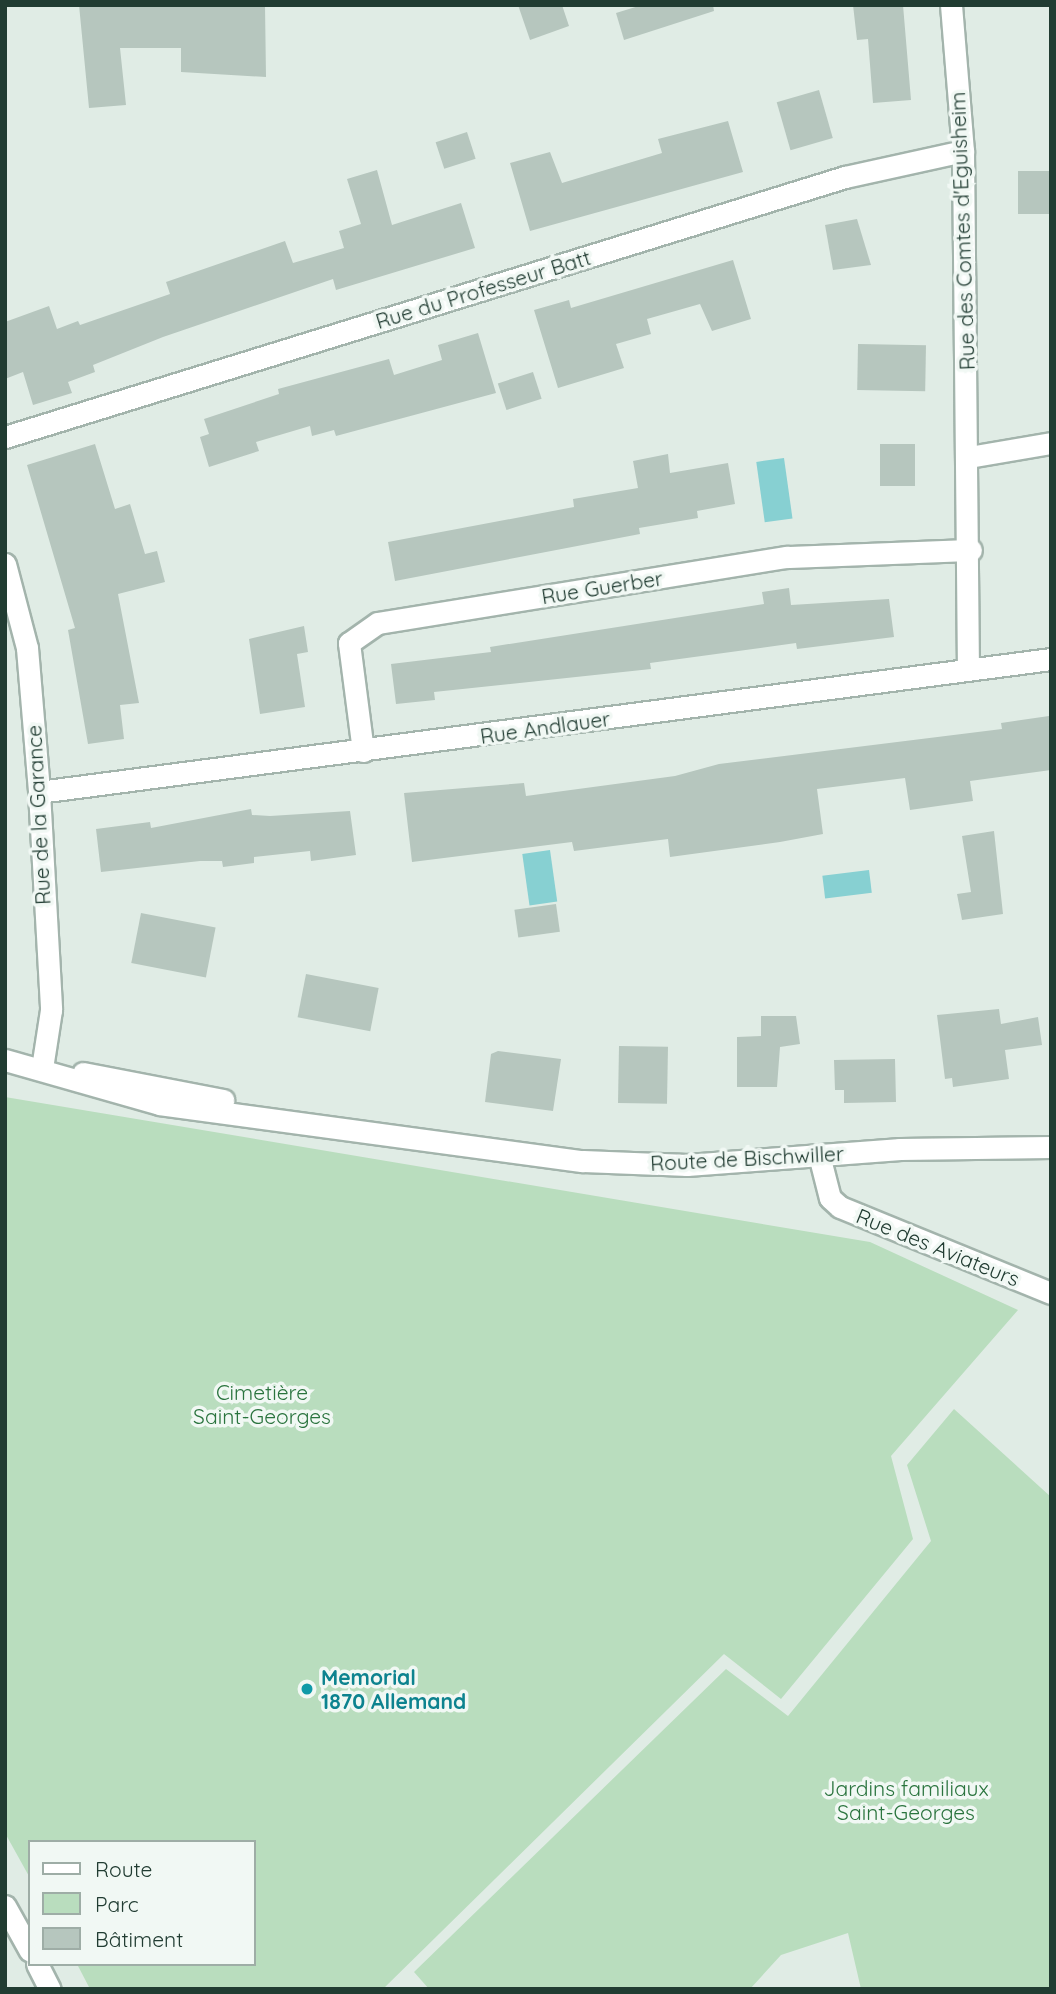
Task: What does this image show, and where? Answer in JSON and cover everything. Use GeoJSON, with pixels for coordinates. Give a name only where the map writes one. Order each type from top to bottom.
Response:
{"type":"FeatureCollection","features":[{"type":"Feature","properties":{"kind":"street","name":"Rue des Comtes d'Eguisheim"},"geometry":{"type":"LineString","coordinates":[[951,5],[963,151],[971,550],[968,670]]}},
{"type":"Feature","properties":{"kind":"street","name":"Rue du Professeur Batt"},"geometry":{"type":"LineString","coordinates":[[5,437],[845,177],[963,151]]}},
{"type":"Feature","properties":{"kind":"street"},"geometry":{"type":"LineString","coordinates":[[969,457],[1051,443]]}},
{"type":"Feature","properties":{"kind":"street","name":"Rue Guerber"},"geometry":{"type":"LineString","coordinates":[[363,751],[349,643],[378,623],[787,557],[971,550]]}},
{"type":"Feature","properties":{"kind":"street","name":"Rue de la Garance"},"geometry":{"type":"LineString","coordinates":[[5,564],[27,648],[39,792],[51,1010],[42,1068]]}},
{"type":"Feature","properties":{"kind":"street","name":"Rue Andlauer"},"geometry":{"type":"LineString","coordinates":[[39,792],[1051,659]]}},
{"type":"Feature","properties":{"kind":"street","name":"Route de Bischwiller"},"geometry":{"type":"LineString","coordinates":[[5,1060],[162,1085],[320,1124],[583,1161],[687,1165],[819,1155],[1051,1147]]}},
{"type":"Feature","properties":{"kind":"street","name":"Rue des Aviateurs"},"geometry":{"type":"LineString","coordinates":[[819,1155],[830,1198],[840,1207],[1051,1293]]}},
{"type":"Feature","properties":{"kind":"street"},"geometry":{"type":"LineString","coordinates":[[5,1906],[28,1947]]}},
{"type":"Feature","properties":{"kind":"street"},"geometry":{"type":"LineString","coordinates":[[38,1966],[50,1989]]}},
{"type":"Feature","properties":{"kind":"green space","name":"Cimetière Saint-Georges"},"geometry":{"type":"Polygon","coordinates":[[[5,1097],[870,1242],[1018,1310],[891,1456],[913,1539],[781,1699],[724,1654],[383,1989],[90,1989],[78,1966],[256,1966],[256,1840],[28,1840],[28,1874],[5,1833],[5,1097]]]}},
{"type":"Feature","properties":{"kind":"green space","name":"Jardins familiaux Saint-Georges"},"geometry":{"type":"Polygon","coordinates":[[[954,1409],[1051,1497],[1051,1989],[861,1989],[848,1933],[781,1955],[750,1989],[429,1989],[414,1972],[726,1669],[788,1716],[931,1541],[907,1465],[954,1409]]]}},
{"type":"Feature","properties":{"kind":"water"},"geometry":{"type":"Polygon","coordinates":[[[784,458],[792,518],[765,522],[756,462],[784,458]]]}},
{"type":"Feature","properties":{"kind":"water"},"geometry":{"type":"Polygon","coordinates":[[[550,850],[557,901],[530,905],[522,854],[550,850]]]}},
{"type":"Feature","properties":{"kind":"water"},"geometry":{"type":"Polygon","coordinates":[[[869,870],[872,893],[825,899],[822,876],[869,870]]]}},
{"type":"Feature","properties":{"kind":"building"},"geometry":{"type":"Polygon","coordinates":[[[79,5],[265,5],[266,77],[181,72],[181,48],[120,48],[126,105],[89,108],[79,5]]]}},
{"type":"Feature","properties":{"kind":"building"},"geometry":{"type":"Polygon","coordinates":[[[518,5],[562,5],[569,26],[530,40],[518,5]]]}},
{"type":"Feature","properties":{"kind":"building"},"geometry":{"type":"Polygon","coordinates":[[[642,5],[713,5],[714,11],[624,40],[616,13],[642,5]]]}},
{"type":"Feature","properties":{"kind":"building"},"geometry":{"type":"Polygon","coordinates":[[[853,5],[903,5],[911,100],[873,103],[868,39],[857,40],[853,5]]]}},
{"type":"Feature","properties":{"kind":"building"},"geometry":{"type":"Polygon","coordinates":[[[819,90],[833,138],[790,150],[777,102],[819,90]]]}},
{"type":"Feature","properties":{"kind":"building"},"geometry":{"type":"Polygon","coordinates":[[[728,121],[743,172],[530,231],[510,163],[550,152],[562,183],[662,153],[658,139],[728,121]]]}},
{"type":"Feature","properties":{"kind":"building"},"geometry":{"type":"Polygon","coordinates":[[[467,132],[476,159],[444,169],[436,142],[467,132]]]}},
{"type":"Feature","properties":{"kind":"building"},"geometry":{"type":"Polygon","coordinates":[[[377,170],[392,225],[461,203],[475,248],[336,290],[333,279],[163,337],[93,365],[95,372],[68,382],[72,393],[33,405],[23,372],[5,379],[5,322],[49,306],[57,329],[78,321],[80,325],[170,294],[166,282],[285,241],[293,263],[344,248],[339,231],[361,224],[347,179],[377,170]]]}},
{"type":"Feature","properties":{"kind":"building"},"geometry":{"type":"Polygon","coordinates":[[[1018,171],[1051,171],[1051,214],[1018,214],[1018,171]]]}},
{"type":"Feature","properties":{"kind":"building"},"geometry":{"type":"Polygon","coordinates":[[[857,219],[871,265],[833,270],[825,225],[857,219]]]}},
{"type":"Feature","properties":{"kind":"building"},"geometry":{"type":"Polygon","coordinates":[[[733,260],[751,319],[712,331],[700,304],[647,319],[651,334],[616,344],[624,368],[558,388],[534,310],[569,300],[571,308],[733,260]]]}},
{"type":"Feature","properties":{"kind":"building"},"geometry":{"type":"Polygon","coordinates":[[[478,333],[496,393],[336,436],[334,430],[312,436],[310,426],[256,442],[259,451],[209,467],[200,437],[209,434],[204,419],[279,394],[278,389],[389,359],[394,375],[442,360],[438,345],[478,333]]]}},
{"type":"Feature","properties":{"kind":"building"},"geometry":{"type":"Polygon","coordinates":[[[858,344],[926,345],[925,391],[857,390],[858,344]]]}},
{"type":"Feature","properties":{"kind":"building"},"geometry":{"type":"Polygon","coordinates":[[[533,372],[542,399],[506,410],[498,383],[533,372]]]}},
{"type":"Feature","properties":{"kind":"building"},"geometry":{"type":"Polygon","coordinates":[[[95,444],[115,509],[130,504],[145,554],[157,551],[165,582],[118,594],[139,703],[120,705],[124,739],[88,744],[68,630],[75,628],[27,465],[95,444]]]}},
{"type":"Feature","properties":{"kind":"building"},"geometry":{"type":"Polygon","coordinates":[[[880,444],[915,444],[915,486],[880,486],[880,444]]]}},
{"type":"Feature","properties":{"kind":"building"},"geometry":{"type":"Polygon","coordinates":[[[668,454],[670,473],[728,463],[735,504],[697,511],[698,518],[639,528],[640,534],[395,581],[388,542],[574,507],[573,499],[638,488],[633,461],[668,454]]]}},
{"type":"Feature","properties":{"kind":"building"},"geometry":{"type":"Polygon","coordinates":[[[789,588],[791,605],[889,599],[894,637],[797,649],[796,643],[650,663],[651,669],[434,692],[435,700],[396,704],[391,664],[491,652],[490,647],[764,604],[762,592],[789,588]]]}},
{"type":"Feature","properties":{"kind":"building"},"geometry":{"type":"Polygon","coordinates":[[[304,626],[308,652],[297,654],[305,707],[260,714],[249,639],[304,626]]]}},
{"type":"Feature","properties":{"kind":"building"},"geometry":{"type":"Polygon","coordinates":[[[1049,716],[1051,770],[970,781],[973,801],[910,810],[905,778],[817,789],[823,834],[780,842],[670,857],[668,839],[574,851],[572,842],[412,862],[404,793],[524,783],[526,796],[675,776],[719,764],[1002,729],[1001,723],[1049,716]]]}},
{"type":"Feature","properties":{"kind":"building"},"geometry":{"type":"Polygon","coordinates":[[[251,809],[252,815],[270,816],[350,811],[356,855],[311,861],[310,851],[254,857],[254,863],[223,867],[222,861],[200,861],[101,872],[96,829],[150,822],[151,828],[251,809]]]}},
{"type":"Feature","properties":{"kind":"building"},"geometry":{"type":"Polygon","coordinates":[[[994,831],[1003,914],[962,920],[957,894],[971,892],[962,836],[994,831]]]}},
{"type":"Feature","properties":{"kind":"building"},"geometry":{"type":"Polygon","coordinates":[[[556,904],[560,932],[518,938],[514,910],[556,904]]]}},
{"type":"Feature","properties":{"kind":"building"},"geometry":{"type":"Polygon","coordinates":[[[141,913],[216,928],[206,978],[131,963],[141,913]]]}},
{"type":"Feature","properties":{"kind":"building"},"geometry":{"type":"Polygon","coordinates":[[[306,974],[379,988],[370,1031],[298,1017],[306,974]]]}},
{"type":"Feature","properties":{"kind":"building"},"geometry":{"type":"Polygon","coordinates":[[[999,1009],[1001,1024],[1038,1017],[1042,1045],[1005,1050],[1009,1079],[953,1087],[952,1078],[945,1079],[937,1015],[999,1009]]]}},
{"type":"Feature","properties":{"kind":"building"},"geometry":{"type":"Polygon","coordinates":[[[761,1016],[796,1016],[800,1044],[780,1047],[777,1087],[737,1087],[737,1037],[761,1036],[761,1016]]]}},
{"type":"Feature","properties":{"kind":"building"},"geometry":{"type":"Polygon","coordinates":[[[619,1046],[668,1047],[667,1104],[618,1103],[619,1046]]]}},
{"type":"Feature","properties":{"kind":"building"},"geometry":{"type":"Polygon","coordinates":[[[498,1051],[561,1059],[553,1111],[485,1102],[491,1054],[498,1051]]]}},
{"type":"Feature","properties":{"kind":"building"},"geometry":{"type":"Polygon","coordinates":[[[895,1059],[896,1102],[844,1103],[844,1090],[835,1090],[834,1060],[895,1059]]]}},
{"type":"Feature","properties":{"kind":"place","name":"Memorial 1870 Allemand"},"geometry":{"type":"Point","coordinates":[307,1689]}}]}
